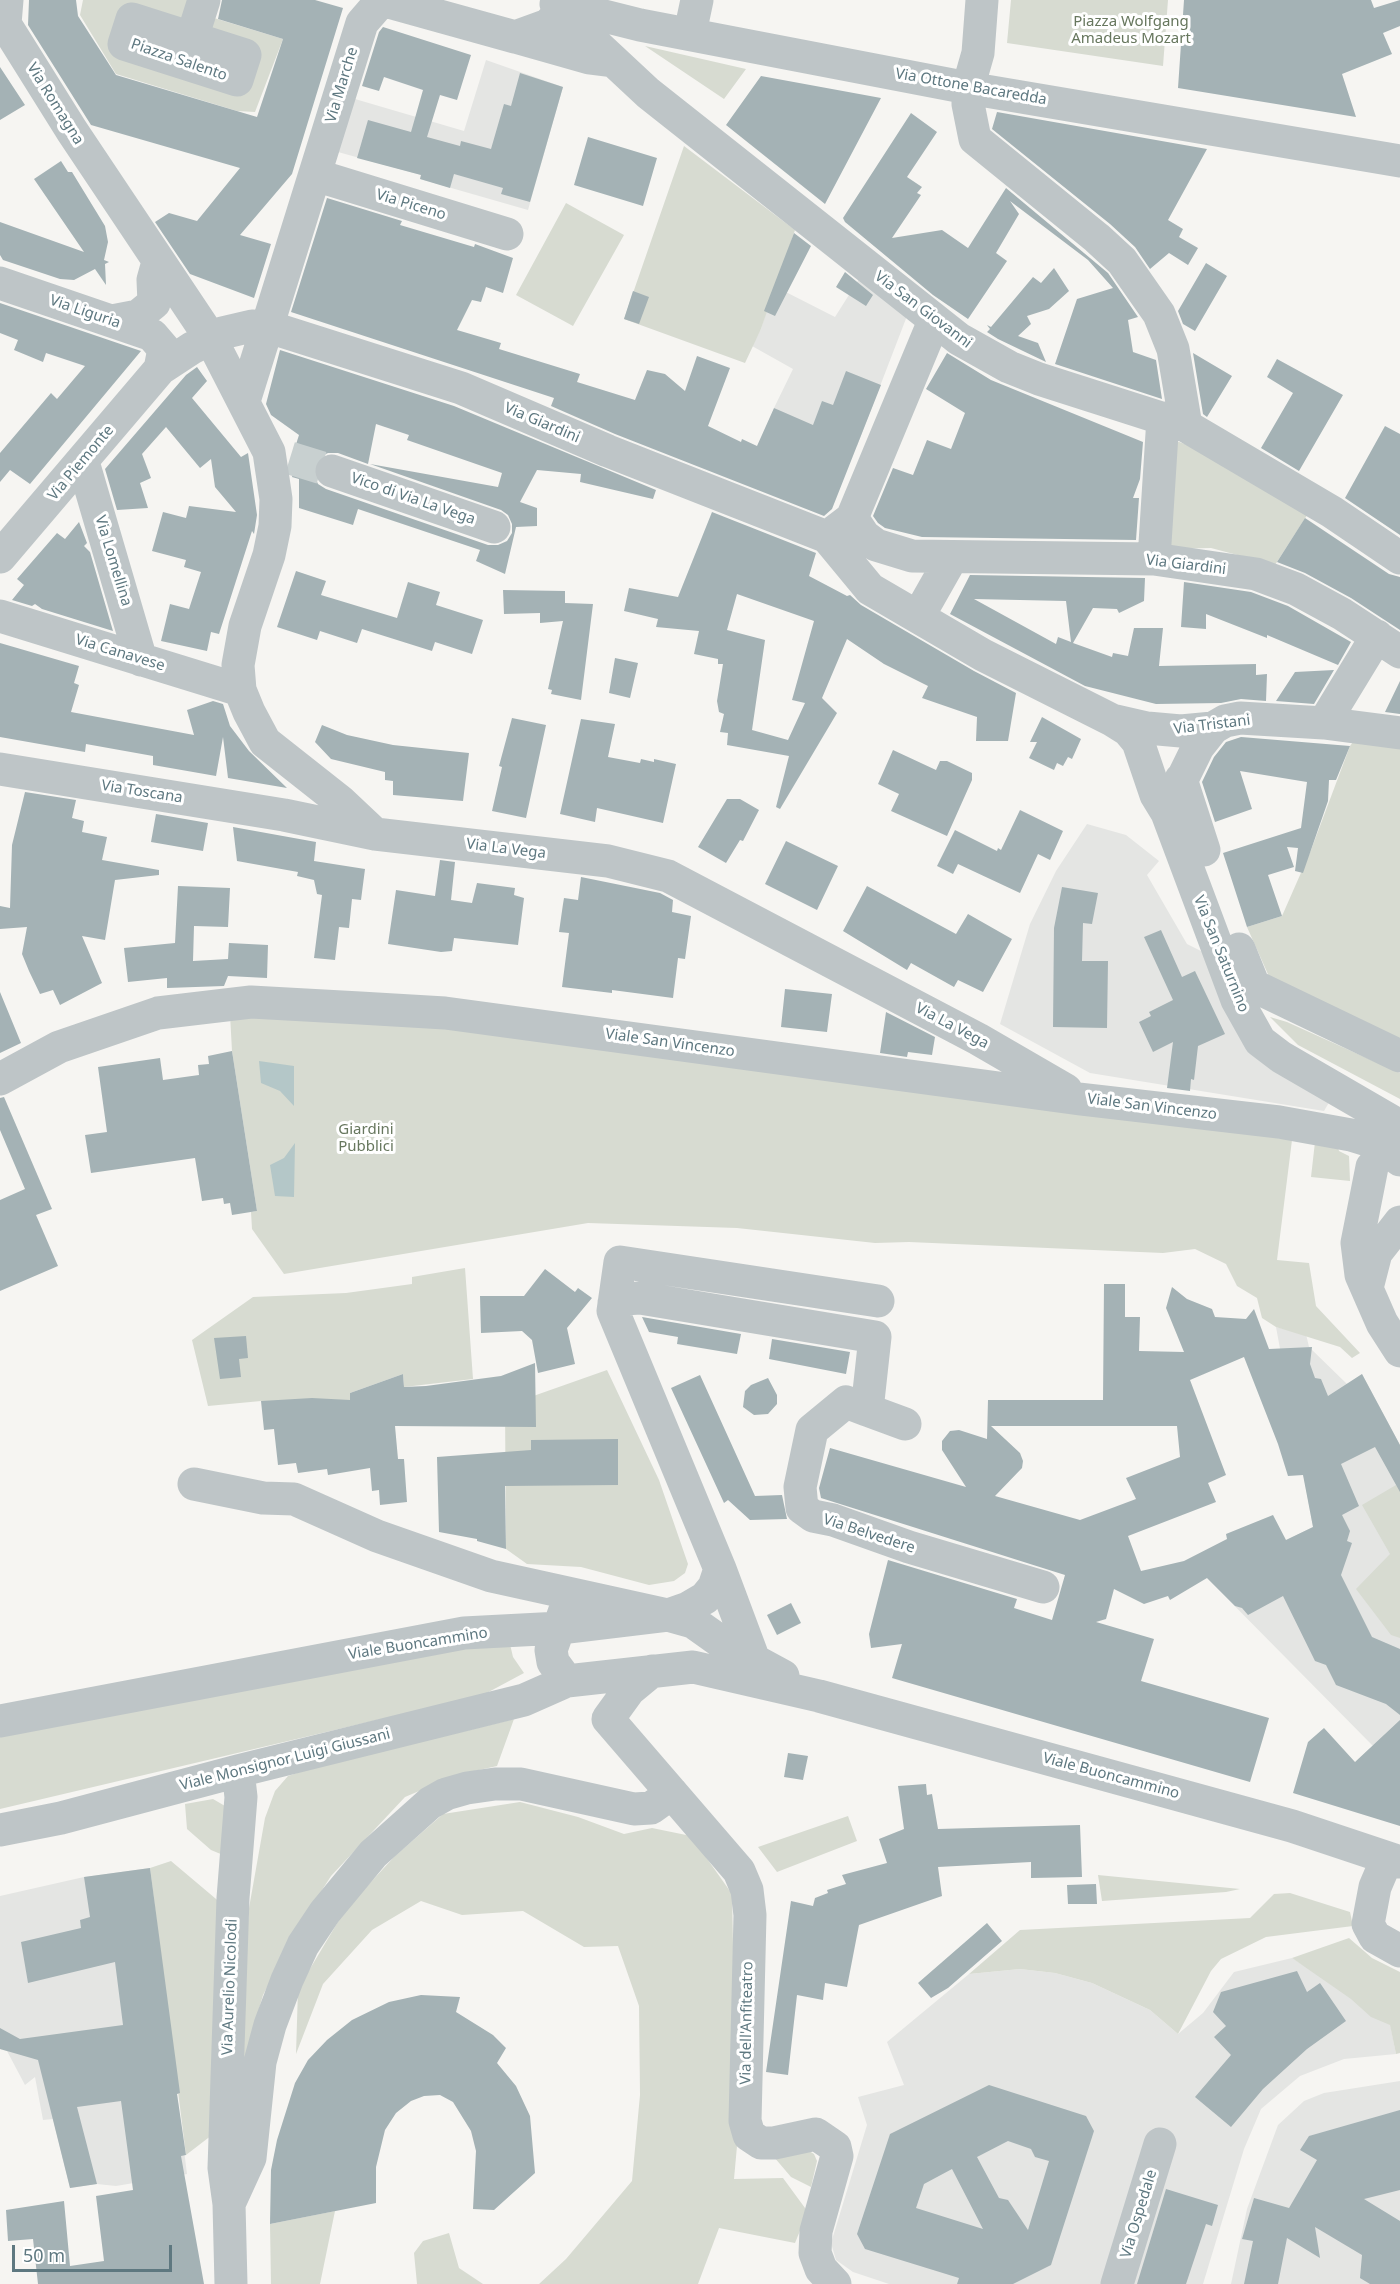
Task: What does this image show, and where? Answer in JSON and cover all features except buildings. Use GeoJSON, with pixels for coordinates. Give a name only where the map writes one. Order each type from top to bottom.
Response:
{"type":"FeatureCollection","features":[{"type":"Feature","properties":{"kind":"street","name":"Piazza Salento"},"geometry":{"type":"LineString","coordinates":[[192,39],[204,0]]}},
{"type":"Feature","properties":{"kind":"street","name":"Via Marche"},"geometry":{"type":"LineString","coordinates":[[244,401],[265,320],[315,175],[362,23],[382,0],[589,58],[613,61]]}},
{"type":"Feature","properties":{"kind":"street"},"geometry":{"type":"LineString","coordinates":[[690,33],[697,0]]}},
{"type":"Feature","properties":{"kind":"street"},"geometry":{"type":"LineString","coordinates":[[982,0],[978,53],[970,80],[975,139],[1113,253],[1159,314],[1173,349],[1174,422],[1154,559]]}},
{"type":"Feature","properties":{"kind":"street"},"geometry":{"type":"LineString","coordinates":[[515,37],[548,25],[555,4]]}},
{"type":"Feature","properties":{"kind":"street","name":"Via Ottone Bacaredda"},"geometry":{"type":"LineString","coordinates":[[555,4],[690,33],[970,80],[1400,161]]}},
{"type":"Feature","properties":{"kind":"street","name":"Via San Giovanni"},"geometry":{"type":"LineString","coordinates":[[555,4],[648,93],[934,321],[1009,368],[1174,422],[1332,512],[1400,558]]}},
{"type":"Feature","properties":{"kind":"street","name":"Via Romagna"},"geometry":{"type":"LineString","coordinates":[[4,15],[158,262]]}},
{"type":"Feature","properties":{"kind":"street","name":"Via Piceno"},"geometry":{"type":"LineString","coordinates":[[315,175],[507,234]]}},
{"type":"Feature","properties":{"kind":"street"},"geometry":{"type":"LineString","coordinates":[[112,321],[138,316],[154,303],[153,280],[158,262]]}},
{"type":"Feature","properties":{"kind":"street"},"geometry":{"type":"LineString","coordinates":[[158,262],[211,339],[244,401],[280,455],[275,526],[269,555],[245,626],[238,664],[240,690],[265,742],[341,802],[375,834]]}},
{"type":"Feature","properties":{"kind":"street","name":"Via Giardini"},"geometry":{"type":"LineString","coordinates":[[158,262],[195,295],[461,388],[608,451],[839,528]]}},
{"type":"Feature","properties":{"kind":"street","name":"Via Liguria"},"geometry":{"type":"LineString","coordinates":[[0,283],[152,335],[162,359]]}},
{"type":"Feature","properties":{"kind":"street","name":"Via Piemonte"},"geometry":{"type":"LineString","coordinates":[[0,557],[83,462],[162,359],[265,320]]}},
{"type":"Feature","properties":{"kind":"street"},"geometry":{"type":"LineString","coordinates":[[839,528],[864,536],[883,548],[861,581],[853,567],[839,528],[934,321]]}},
{"type":"Feature","properties":{"kind":"street","name":"Via Lomellina"},"geometry":{"type":"LineString","coordinates":[[83,462],[141,660]]}},
{"type":"Feature","properties":{"kind":"street","name":"Vico di Via La Vega"},"geometry":{"type":"LineString","coordinates":[[332,471],[494,527]]}},
{"type":"Feature","properties":{"kind":"street","name":"Via Giardini"},"geometry":{"type":"LineString","coordinates":[[883,548],[912,556],[1154,559],[1256,574],[1296,589],[1393,644]]}},
{"type":"Feature","properties":{"kind":"street"},"geometry":{"type":"LineString","coordinates":[[929,622],[952,557]]}},
{"type":"Feature","properties":{"kind":"street","name":"Via Tristani"},"geometry":{"type":"LineString","coordinates":[[861,581],[983,655],[1112,720],[1147,729],[1170,730],[1213,728],[1225,721],[1240,718],[1324,723],[1400,733]]}},
{"type":"Feature","properties":{"kind":"street","name":"Via Canavese"},"geometry":{"type":"LineString","coordinates":[[0,616],[240,690]]}},
{"type":"Feature","properties":{"kind":"street"},"geometry":{"type":"LineString","coordinates":[[1324,723],[1393,644]]}},
{"type":"Feature","properties":{"kind":"street","name":"Via San Saturnino"},"geometry":{"type":"LineString","coordinates":[[1112,720],[1128,730],[1138,742],[1156,795],[1167,813],[1237,1000],[1260,1041],[1281,1057],[1400,1126]]}},
{"type":"Feature","properties":{"kind":"street"},"geometry":{"type":"LineString","coordinates":[[1167,813],[1198,747],[1213,728]]}},
{"type":"Feature","properties":{"kind":"street","name":"Via Toscana"},"geometry":{"type":"LineString","coordinates":[[0,769],[284,815],[375,834]]}},
{"type":"Feature","properties":{"kind":"street"},"geometry":{"type":"LineString","coordinates":[[284,815],[297,795],[300,771]]}},
{"type":"Feature","properties":{"kind":"street","name":"Via San Saturnino"},"geometry":{"type":"LineString","coordinates":[[1181,779],[1254,986],[1400,1056]]}},
{"type":"Feature","properties":{"kind":"street","name":"Via La Vega"},"geometry":{"type":"LineString","coordinates":[[375,834],[608,861],[668,876],[994,1048],[1080,1099]]}},
{"type":"Feature","properties":{"kind":"street","name":"Viale San Vincenzo"},"geometry":{"type":"LineString","coordinates":[[0,1079],[59,1047],[158,1013],[251,1002],[445,1013],[1080,1099],[1279,1122],[1351,1135],[1383,1176],[1379,1198],[1382,1205],[1388,1211],[1400,1216]]}},
{"type":"Feature","properties":{"kind":"street"},"geometry":{"type":"LineString","coordinates":[[973,1084],[987,1066],[994,1048]]}},
{"type":"Feature","properties":{"kind":"street"},"geometry":{"type":"LineString","coordinates":[[1383,1176],[1357,1243],[1361,1275],[1382,1323],[1400,1351]]}},
{"type":"Feature","properties":{"kind":"street"},"geometry":{"type":"LineString","coordinates":[[1367,1288],[1400,1222]]}},
{"type":"Feature","properties":{"kind":"street"},"geometry":{"type":"LineString","coordinates":[[754,1660],[720,1569],[613,1311],[620,1262],[878,1301]]}},
{"type":"Feature","properties":{"kind":"street"},"geometry":{"type":"LineString","coordinates":[[614,1303],[624,1299],[640,1298],[874,1337],[867,1410]]}},
{"type":"Feature","properties":{"kind":"street","name":"Via Belvedere"},"geometry":{"type":"LineString","coordinates":[[905,1424],[846,1402],[812,1430],[800,1487],[802,1508],[813,1516],[833,1520],[909,1547],[1043,1587]]}},
{"type":"Feature","properties":{"kind":"street"},"geometry":{"type":"LineString","coordinates":[[194,1484],[263,1498],[294,1499],[377,1536],[491,1576],[668,1615],[688,1608],[705,1598],[714,1587],[720,1569]]}},
{"type":"Feature","properties":{"kind":"street"},"geometry":{"type":"LineString","coordinates":[[567,1682],[553,1662],[551,1650],[560,1628],[569,1593]]}},
{"type":"Feature","properties":{"kind":"street"},"geometry":{"type":"LineString","coordinates":[[693,1667],[716,1657],[724,1644],[735,1613]]}},
{"type":"Feature","properties":{"kind":"street","name":"Viale Buoncammino"},"geometry":{"type":"LineString","coordinates":[[0,1721],[464,1633],[560,1628],[668,1615],[693,1622],[724,1644],[819,1696]]}},
{"type":"Feature","properties":{"kind":"street","name":"Viale Buoncammino"},"geometry":{"type":"LineString","coordinates":[[567,1682],[693,1667],[819,1696],[1292,1826],[1394,1860]]}},
{"type":"Feature","properties":{"kind":"street","name":"Via dell'Anfiteatro"},"geometry":{"type":"LineString","coordinates":[[652,1671],[629,1690],[608,1719],[739,1871],[747,1890],[750,1915],[745,2121],[749,2135],[761,2142],[774,2143],[816,2134],[835,2147],[837,2156],[816,2231],[815,2253],[821,2269],[835,2284]]}},
{"type":"Feature","properties":{"kind":"street","name":"Viale Monsignor Luigi Giussani"},"geometry":{"type":"LineString","coordinates":[[0,1830],[61,1818],[238,1771],[524,1700],[567,1682]]}},
{"type":"Feature","properties":{"kind":"street","name":"Via Aurelio Nicolodi"},"geometry":{"type":"LineString","coordinates":[[231,2284],[229,2204],[224,2168],[233,1898],[241,1797],[238,1771]]}},
{"type":"Feature","properties":{"kind":"street"},"geometry":{"type":"LineString","coordinates":[[229,2204],[250,2158],[260,2062],[286,1980],[303,1945],[325,1912],[381,1846],[430,1803],[446,1794],[467,1788],[495,1784],[521,1784],[563,1791],[634,1809],[651,1808],[672,1793]]}},
{"type":"Feature","properties":{"kind":"street"},"geometry":{"type":"LineString","coordinates":[[1394,1860],[1375,1887],[1368,1924],[1375,1937],[1400,1952]]}},
{"type":"Feature","properties":{"kind":"street","name":"Via Ospedale"},"geometry":{"type":"LineString","coordinates":[[1117,2284],[1160,2144]]}},
{"type":"Feature","properties":{"kind":"shaded area"},"geometry":{"type":"Polygon","coordinates":[[[486,60],[563,87],[528,210],[420,179],[421,175],[338,152],[355,99],[464,131],[486,60]]]}},
{"type":"Feature","properties":{"kind":"shaded area"},"geometry":{"type":"Polygon","coordinates":[[[859,279],[907,316],[857,446],[811,429],[774,408],[793,369],[752,346],[761,329],[774,286],[835,317],[859,279]]]}},
{"type":"Feature","properties":{"kind":"shaded area"},"geometry":{"type":"Polygon","coordinates":[[[1087,824],[1126,835],[1159,861],[1147,875],[1187,944],[1203,952],[1331,1099],[1324,1111],[1090,1073],[1000,1024],[1030,924],[1056,871],[1087,824]]]}},
{"type":"Feature","properties":{"kind":"shaded area"},"geometry":{"type":"Polygon","coordinates":[[[259,1061],[294,1066],[294,1106],[280,1091],[261,1083],[259,1061]]]}},
{"type":"Feature","properties":{"kind":"shaded area"},"geometry":{"type":"Polygon","coordinates":[[[295,1143],[294,1197],[275,1196],[270,1165],[284,1158],[295,1143]]]}},
{"type":"Feature","properties":{"kind":"shaded area"},"geometry":{"type":"Polygon","coordinates":[[[1276,1327],[1306,1334],[1309,1347],[1347,1384],[1362,1374],[1400,1445],[1400,1768],[1372,1745],[1207,1578],[1313,1527],[1276,1327]]]}},
{"type":"Feature","properties":{"kind":"shaded area"},"geometry":{"type":"Polygon","coordinates":[[[150,1868],[180,2093],[177,2094],[187,2174],[116,2186],[97,2184],[70,2188],[53,2119],[43,2120],[35,2077],[25,2085],[7,2051],[0,2049],[0,1896],[84,1877],[150,1868]]]}},
{"type":"Feature","properties":{"kind":"shaded area"},"geometry":{"type":"Polygon","coordinates":[[[1292,1958],[1389,2018],[1396,2054],[1344,2059],[1300,2076],[1261,2109],[1244,2149],[1203,2284],[889,2284],[853,2272],[836,2260],[831,2243],[867,2125],[858,2097],[904,2085],[887,2042],[969,1974],[1020,1969],[1055,1973],[1092,1983],[1150,2010],[1178,2034],[1203,2013],[1234,1972],[1292,1958]]]}},
{"type":"Feature","properties":{"kind":"shaded area"},"geometry":{"type":"Polygon","coordinates":[[[1400,2081],[1400,2284],[1231,2284],[1247,2209],[1278,2125],[1304,2101],[1324,2093],[1400,2081]]]}},
{"type":"Feature","properties":{"kind":"green space"},"geometry":{"type":"Polygon","coordinates":[[[83,0],[219,0],[214,18],[283,39],[255,112],[237,111],[116,74],[80,15],[83,0]]]}},
{"type":"Feature","properties":{"kind":"green space","name":"Piazza Wolfgang Amadeus Mozart"},"geometry":{"type":"Polygon","coordinates":[[[1011,0],[1168,0],[1163,66],[1007,43],[1011,0]]]}},
{"type":"Feature","properties":{"kind":"green space"},"geometry":{"type":"Polygon","coordinates":[[[645,46],[746,69],[724,99],[645,46]]]}},
{"type":"Feature","properties":{"kind":"green space"},"geometry":{"type":"Polygon","coordinates":[[[684,146],[795,230],[761,329],[745,363],[624,319],[684,146]]]}},
{"type":"Feature","properties":{"kind":"green space"},"geometry":{"type":"Polygon","coordinates":[[[566,203],[624,235],[573,326],[516,295],[566,203]]]}},
{"type":"Feature","properties":{"kind":"green space"},"geometry":{"type":"Polygon","coordinates":[[[1171,439],[1193,447],[1311,509],[1275,565],[1211,548],[1165,549],[1171,439]]]}},
{"type":"Feature","properties":{"kind":"green space"},"geometry":{"type":"Polygon","coordinates":[[[1356,738],[1400,747],[1400,1045],[1271,981],[1247,927],[1282,916],[1311,850],[1350,746],[1356,738]]]}},
{"type":"Feature","properties":{"kind":"green space","name":"Giardini Pubblici"},"geometry":{"type":"Polygon","coordinates":[[[230,1014],[441,1023],[1292,1140],[1277,1260],[1309,1263],[1316,1306],[1360,1353],[1352,1358],[1340,1347],[1276,1327],[1262,1318],[1257,1298],[1237,1286],[1226,1264],[1195,1249],[1163,1253],[909,1242],[875,1243],[737,1228],[588,1223],[284,1274],[252,1229],[251,1212],[257,1211],[232,1051],[230,1014]]]}},
{"type":"Feature","properties":{"kind":"green space"},"geometry":{"type":"Polygon","coordinates":[[[1270,1017],[1287,1022],[1400,1073],[1400,1099],[1298,1045],[1270,1017]]]}},
{"type":"Feature","properties":{"kind":"green space"},"geometry":{"type":"Polygon","coordinates":[[[1315,1142],[1338,1147],[1339,1151],[1349,1156],[1350,1181],[1311,1177],[1315,1142]]]}},
{"type":"Feature","properties":{"kind":"green space"},"geometry":{"type":"Polygon","coordinates":[[[465,1268],[473,1379],[404,1387],[403,1374],[350,1393],[350,1412],[261,1401],[208,1406],[192,1340],[253,1297],[346,1293],[412,1284],[412,1277],[465,1268]]]}},
{"type":"Feature","properties":{"kind":"green space"},"geometry":{"type":"Polygon","coordinates":[[[607,1370],[659,1480],[688,1564],[685,1573],[674,1581],[649,1585],[581,1567],[527,1564],[506,1549],[505,1406],[607,1370]]]}},
{"type":"Feature","properties":{"kind":"green space"},"geometry":{"type":"Polygon","coordinates":[[[1396,1485],[1400,1488],[1400,1638],[1391,1635],[1356,1589],[1390,1554],[1362,1505],[1396,1485]]]}},
{"type":"Feature","properties":{"kind":"green space"},"geometry":{"type":"Polygon","coordinates":[[[509,1640],[513,1657],[524,1673],[483,1695],[0,1809],[0,1733],[509,1640]]]}},
{"type":"Feature","properties":{"kind":"green space"},"geometry":{"type":"Polygon","coordinates":[[[514,1719],[497,1766],[457,1775],[405,1797],[331,1876],[299,1926],[263,1995],[249,2044],[237,2157],[240,2038],[249,1908],[265,1818],[275,1791],[288,1776],[306,1770],[514,1719]]]}},
{"type":"Feature","properties":{"kind":"green space"},"geometry":{"type":"Polygon","coordinates":[[[213,1799],[225,1806],[223,1855],[211,1850],[187,1829],[185,1804],[213,1799]]]}},
{"type":"Feature","properties":{"kind":"green space"},"geometry":{"type":"Polygon","coordinates":[[[520,1802],[578,1817],[624,1834],[652,1828],[691,1836],[732,1894],[737,2146],[734,2179],[783,2178],[805,2208],[806,2216],[795,2243],[719,2228],[698,2284],[539,2284],[566,2259],[632,2181],[640,2095],[639,2006],[618,1946],[584,1947],[523,1911],[462,1915],[421,1901],[372,1930],[323,1984],[296,2054],[298,1989],[345,1910],[395,1856],[443,1814],[520,1802]]]}},
{"type":"Feature","properties":{"kind":"green space"},"geometry":{"type":"Polygon","coordinates":[[[848,1816],[857,1841],[777,1872],[758,1847],[848,1816]]]}},
{"type":"Feature","properties":{"kind":"green space"},"geometry":{"type":"Polygon","coordinates":[[[171,1861],[222,1904],[212,2135],[186,2155],[150,1868],[171,1861]]]}},
{"type":"Feature","properties":{"kind":"green space"},"geometry":{"type":"Polygon","coordinates":[[[1098,1875],[1240,1889],[1102,1901],[1098,1875]]]}},
{"type":"Feature","properties":{"kind":"green space"},"geometry":{"type":"Polygon","coordinates":[[[1290,1893],[1350,1912],[1353,1926],[1266,1937],[1221,1959],[1211,1971],[1178,2034],[1150,2010],[1092,1983],[1055,1973],[1020,1969],[969,1974],[1020,1930],[1250,1918],[1274,1894],[1290,1893]]]}},
{"type":"Feature","properties":{"kind":"green space"},"geometry":{"type":"Polygon","coordinates":[[[1349,1938],[1372,1958],[1400,1972],[1400,2053],[1396,2054],[1390,2025],[1371,2017],[1351,1999],[1292,1958],[1349,1938]]]}},
{"type":"Feature","properties":{"kind":"green space"},"geometry":{"type":"Polygon","coordinates":[[[806,2149],[814,2154],[817,2161],[811,2187],[791,2177],[774,2157],[806,2149]]]}},
{"type":"Feature","properties":{"kind":"green space"},"geometry":{"type":"Polygon","coordinates":[[[335,2211],[320,2284],[271,2284],[270,2224],[335,2211]]]}},
{"type":"Feature","properties":{"kind":"green space"},"geometry":{"type":"Polygon","coordinates":[[[449,2233],[459,2268],[483,2284],[417,2284],[414,2253],[423,2241],[449,2233]]]}},
{"type":"Feature","properties":{"kind":"tunnel"},"geometry":{"type":"LineString","coordinates":[[290,458],[332,471]]}}]}
